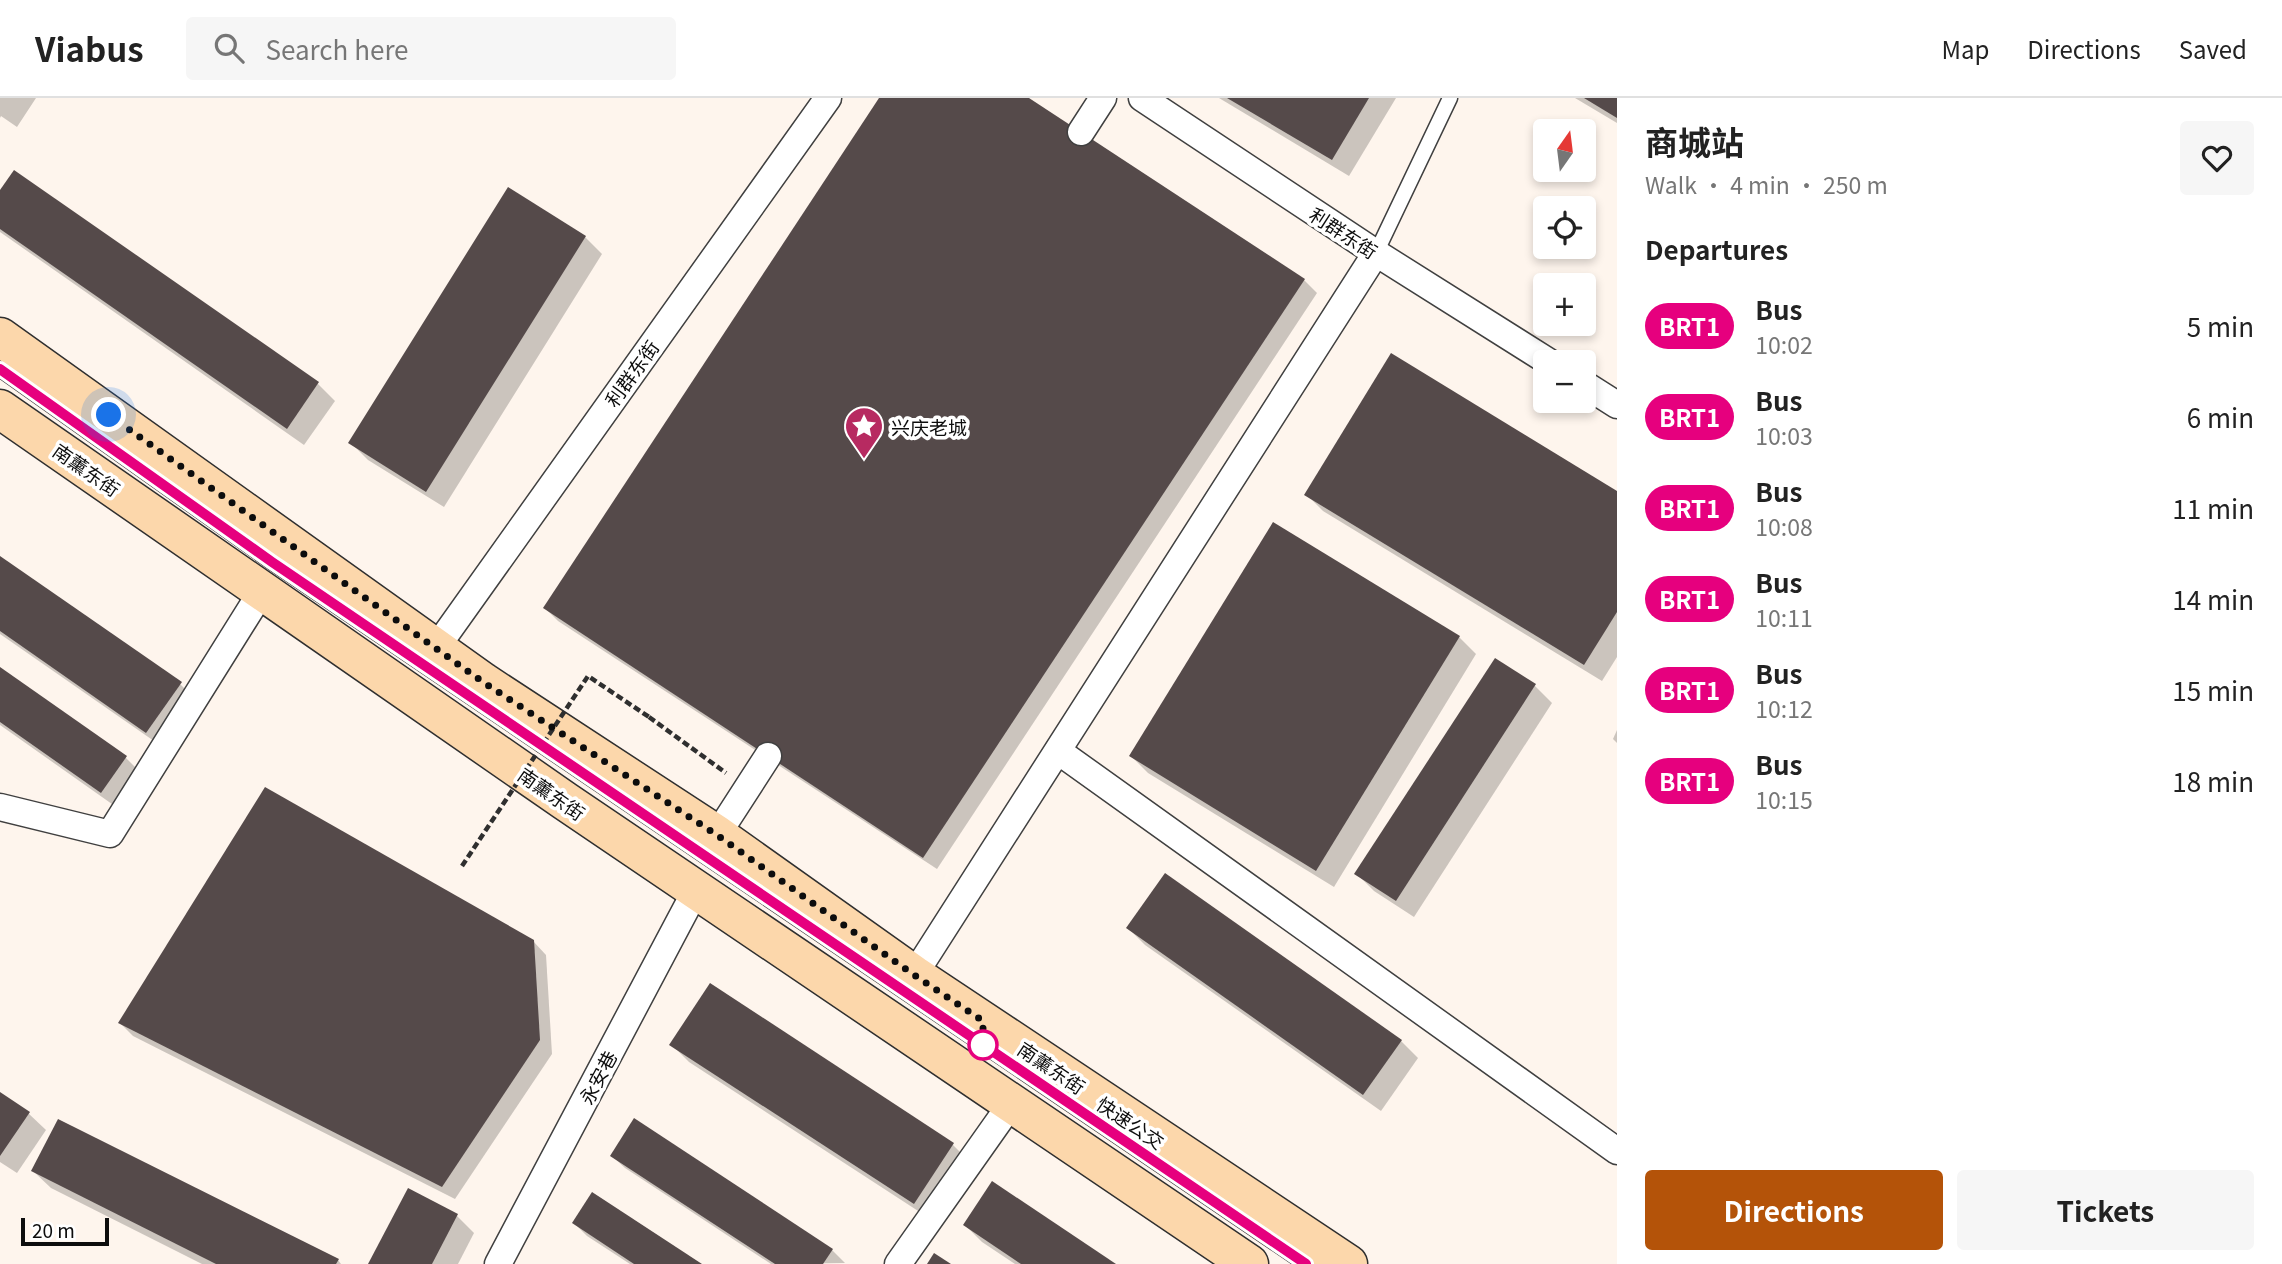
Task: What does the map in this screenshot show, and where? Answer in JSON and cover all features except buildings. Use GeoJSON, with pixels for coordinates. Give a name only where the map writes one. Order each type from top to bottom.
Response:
{"type":"FeatureCollection","features":[{"type":"Feature","properties":{"kind":"main road","name":"南薰东街"},"geometry":{"type":"LineString","coordinates":[[0,337],[483,682],[717,835],[914,975],[1348,1264]]}},
{"type":"Feature","properties":{"kind":"main road","name":"南薰东街"},"geometry":{"type":"LineString","coordinates":[[0,409],[696,890],[1249,1264]]}},
{"type":"Feature","properties":{"kind":"street","name":"利群东街"},"geometry":{"type":"LineString","coordinates":[[436,648],[828,98]]}},
{"type":"Feature","properties":{"kind":"street"},"geometry":{"type":"LineString","coordinates":[[1081,132],[1103,98]]}},
{"type":"Feature","properties":{"kind":"street","name":"利群东街"},"geometry":{"type":"LineString","coordinates":[[1142,98],[1376,253],[1533,352]]}},
{"type":"Feature","properties":{"kind":"street"},"geometry":{"type":"LineString","coordinates":[[914,975],[930,954],[1376,253]]}},
{"type":"Feature","properties":{"kind":"street"},"geometry":{"type":"LineString","coordinates":[[1596,392],[1617,405]]}},
{"type":"Feature","properties":{"kind":"street"},"geometry":{"type":"LineString","coordinates":[[0,807],[110,834],[262,591]]}},
{"type":"Feature","properties":{"kind":"street"},"geometry":{"type":"LineString","coordinates":[[1058,751],[1617,1151]]}},
{"type":"Feature","properties":{"kind":"street"},"geometry":{"type":"LineString","coordinates":[[717,835],[768,756]]}},
{"type":"Feature","properties":{"kind":"street","name":"永安巷"},"geometry":{"type":"LineString","coordinates":[[498,1264],[696,890]]}},
{"type":"Feature","properties":{"kind":"street"},"geometry":{"type":"LineString","coordinates":[[898,1264],[1011,1104]]}},
{"type":"Feature","properties":{"kind":"lane"},"geometry":{"type":"LineString","coordinates":[[1376,253],[1450,98]]}},
{"type":"Feature","properties":{"kind":"lane","name":"快速公交"},"geometry":{"type":"LineString","coordinates":[[0,369],[272,562],[1306,1264]]}},
{"type":"Feature","properties":{"kind":"path"},"geometry":{"type":"LineString","coordinates":[[462,866],[588,676],[747,787]]}},
{"type":"Feature","properties":{"kind":"bus line","name":"BRT1"},"geometry":{"type":"LineString","coordinates":[[0,369],[272,562],[1306,1264]]}},
{"type":"Feature","properties":{"kind":"place","name":"兴庆老城"},"geometry":{"type":"Point","coordinates":[864,460]}},
{"type":"Feature","properties":{"kind":"route"},"geometry":{"type":"LineString","coordinates":[[109,415],[483,682],[717,835],[983,1021],[983,1045]]}}]}
